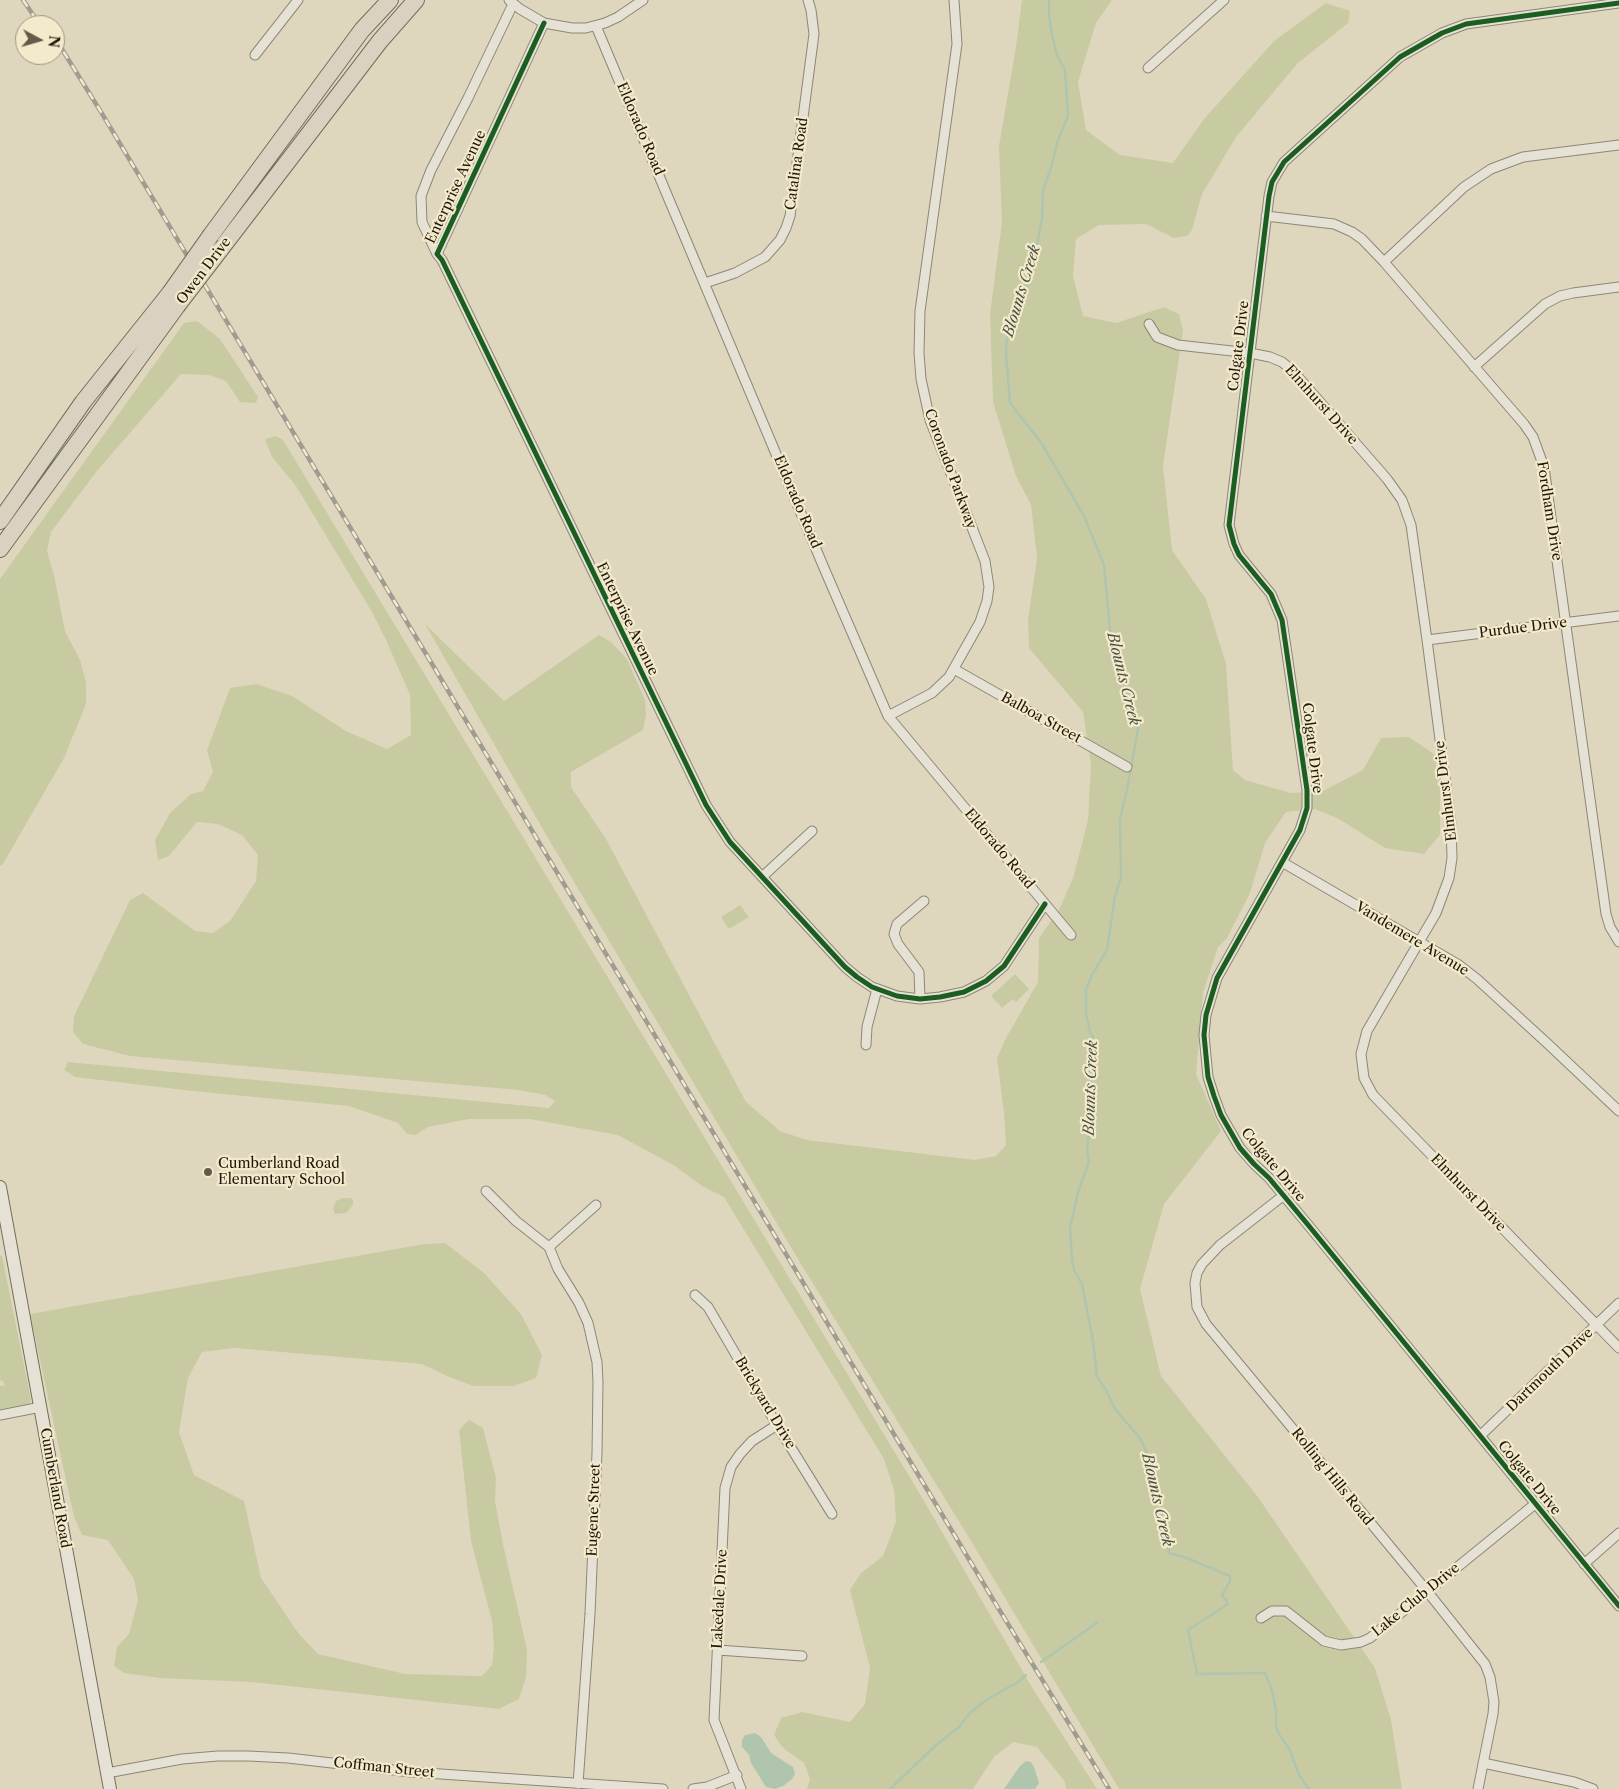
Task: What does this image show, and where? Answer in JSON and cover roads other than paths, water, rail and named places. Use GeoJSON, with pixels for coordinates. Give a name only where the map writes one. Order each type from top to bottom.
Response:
{"type":"FeatureCollection","features":[{"type":"Feature","properties":{"kind":"highway","name":"Owen Drive"},"geometry":{"type":"LineString","coordinates":[[0,549],[174,299],[211,235],[362,30],[390,0]]}},
{"type":"Feature","properties":{"kind":"highway"},"geometry":{"type":"LineString","coordinates":[[382,39],[387,20],[405,0]]}},
{"type":"Feature","properties":{"kind":"highway","name":"Owen Drive"},"geometry":{"type":"LineString","coordinates":[[0,521],[83,402],[220,250],[382,39],[416,0]]}},
{"type":"Feature","properties":{"kind":"main road","name":"Cumberland Road"},"geometry":{"type":"LineString","coordinates":[[0,1187],[110,1789]]}},
{"type":"Feature","properties":{"kind":"street"},"geometry":{"type":"LineString","coordinates":[[255,55],[298,0]]}},
{"type":"Feature","properties":{"kind":"street"},"geometry":{"type":"LineString","coordinates":[[511,2],[520,10],[544,23],[572,28],[596,26],[618,17],[643,0]]}},
{"type":"Feature","properties":{"kind":"street","name":"Catalina Road"},"geometry":{"type":"LineString","coordinates":[[706,283],[735,273],[765,257],[780,240],[786,228],[790,216],[814,34],[808,0]]}},
{"type":"Feature","properties":{"kind":"street","name":"Coronado Parkway"},"geometry":{"type":"LineString","coordinates":[[888,716],[932,693],[941,686],[954,670],[984,612],[989,587],[985,561],[930,420],[921,379],[919,353],[920,311],[957,44],[954,0]]}},
{"type":"Feature","properties":{"kind":"street"},"geometry":{"type":"LineString","coordinates":[[1148,68],[1224,0]]}},
{"type":"Feature","properties":{"kind":"street","name":"Enterprise Avenue"},"geometry":{"type":"LineString","coordinates":[[511,2],[468,98],[431,170],[421,196],[422,222],[706,805],[730,842],[844,967],[877,989],[896,996],[940,997],[964,992],[986,982],[1009,959],[1045,904]]}},
{"type":"Feature","properties":{"kind":"street","name":"Colgate Drive"},"geometry":{"type":"LineString","coordinates":[[1619,3],[1466,24],[1420,44],[1400,57],[1284,162],[1272,182],[1268,196],[1229,525],[1239,555],[1270,594],[1278,608],[1285,631],[1308,796],[1304,819],[1217,978],[1210,997],[1204,1035],[1208,1077],[1221,1115],[1240,1148],[1284,1195],[1619,1606]]}},
{"type":"Feature","properties":{"kind":"street","name":"Enterprise Avenue"},"geometry":{"type":"LineString","coordinates":[[437,254],[544,23]]}},
{"type":"Feature","properties":{"kind":"street","name":"Eldorado Road"},"geometry":{"type":"LineString","coordinates":[[596,26],[888,716],[1070,935]]}},
{"type":"Feature","properties":{"kind":"street"},"geometry":{"type":"LineString","coordinates":[[1384,262],[1464,187],[1491,169],[1523,157],[1619,145]]}},
{"type":"Feature","properties":{"kind":"street","name":"Fordham Drive"},"geometry":{"type":"LineString","coordinates":[[1266,216],[1324,221],[1344,227],[1362,239],[1524,424],[1540,451],[1544,467],[1606,914],[1610,927],[1619,942]]}},
{"type":"Feature","properties":{"kind":"street"},"geometry":{"type":"LineString","coordinates":[[1474,368],[1545,304],[1560,296],[1573,293],[1619,287]]}},
{"type":"Feature","properties":{"kind":"street","name":"Elmhurst Drive"},"geometry":{"type":"LineString","coordinates":[[1149,324],[1157,337],[1178,345],[1250,353],[1275,358],[1282,362],[1293,371],[1396,490],[1407,511],[1411,525],[1428,640],[1451,824],[1452,858],[1449,878],[1436,913],[1367,1031],[1363,1042],[1361,1066],[1373,1096],[1619,1348]]}},
{"type":"Feature","properties":{"kind":"street","name":"Purdue Drive"},"geometry":{"type":"LineString","coordinates":[[1428,640],[1619,616]]}},
{"type":"Feature","properties":{"kind":"street","name":"Balboa Street"},"geometry":{"type":"LineString","coordinates":[[954,670],[1127,767]]}},
{"type":"Feature","properties":{"kind":"street"},"geometry":{"type":"LineString","coordinates":[[762,877],[812,831]]}},
{"type":"Feature","properties":{"kind":"street","name":"Vandemere Avenue"},"geometry":{"type":"LineString","coordinates":[[1282,862],[1460,966],[1477,979],[1619,1111]]}},
{"type":"Feature","properties":{"kind":"street"},"geometry":{"type":"LineString","coordinates":[[920,998],[919,972],[898,944],[894,934],[897,924],[924,901]]}},
{"type":"Feature","properties":{"kind":"street"},"geometry":{"type":"LineString","coordinates":[[866,1044],[867,1026],[877,989]]}},
{"type":"Feature","properties":{"kind":"street"},"geometry":{"type":"LineString","coordinates":[[486,1191],[516,1221],[548,1247],[596,1204]]}},
{"type":"Feature","properties":{"kind":"street","name":"Rolling Hills Road"},"geometry":{"type":"LineString","coordinates":[[1284,1195],[1220,1245],[1202,1264],[1195,1283],[1197,1307],[1206,1324],[1478,1654],[1490,1677],[1493,1690],[1493,1714],[1478,1789]]}},
{"type":"Feature","properties":{"kind":"street","name":"Eugene Street"},"geometry":{"type":"LineString","coordinates":[[548,1247],[588,1323],[597,1362],[598,1382],[590,1614],[578,1784]]}},
{"type":"Feature","properties":{"kind":"street","name":"Brickyard Drive"},"geometry":{"type":"LineString","coordinates":[[695,1295],[708,1307],[832,1514]]}},
{"type":"Feature","properties":{"kind":"street","name":"Dartmouth Drive"},"geometry":{"type":"LineString","coordinates":[[1480,1436],[1619,1303]]}},
{"type":"Feature","properties":{"kind":"street"},"geometry":{"type":"LineString","coordinates":[[0,1415],[41,1407]]}},
{"type":"Feature","properties":{"kind":"street","name":"Lakedale Drive"},"geometry":{"type":"LineString","coordinates":[[741,1789],[714,1720],[725,1488],[731,1467],[740,1454],[752,1441],[777,1425]]}},
{"type":"Feature","properties":{"kind":"street","name":"Lake Club Drive"},"geometry":{"type":"LineString","coordinates":[[1260,1618],[1272,1611],[1286,1611],[1324,1641],[1341,1645],[1351,1645],[1370,1638],[1535,1504]]}},
{"type":"Feature","properties":{"kind":"street"},"geometry":{"type":"LineString","coordinates":[[1584,1564],[1619,1534]]}},
{"type":"Feature","properties":{"kind":"street"},"geometry":{"type":"LineString","coordinates":[[718,1650],[802,1656]]}},
{"type":"Feature","properties":{"kind":"street","name":"Coffman Street"},"geometry":{"type":"LineString","coordinates":[[108,1773],[182,1759],[248,1756],[288,1758],[411,1772],[663,1789]]}},
{"type":"Feature","properties":{"kind":"street"},"geometry":{"type":"LineString","coordinates":[[1482,1763],[1574,1782],[1593,1789]]}},
{"type":"Feature","properties":{"kind":"street"},"geometry":{"type":"LineString","coordinates":[[693,1789],[707,1787],[737,1775]]}},
{"type":"Feature","properties":{"kind":"waterway","name":"Blounts Creek"},"geometry":{"type":"LineString","coordinates":[[1049,0],[1052,35],[1057,55],[1065,70],[1068,116],[1058,140],[1043,190],[1042,219],[1028,283],[1012,315],[1008,329],[1006,352],[1010,403],[1042,444],[1084,516],[1104,565],[1111,640],[1138,729],[1120,819],[1121,878],[1115,896],[1107,950],[1086,989],[1086,1013],[1090,1032],[1093,1036],[1089,1051],[1091,1109],[1087,1151],[1089,1162],[1078,1192],[1070,1228],[1072,1259],[1074,1270],[1082,1284],[1093,1341],[1097,1377],[1115,1409],[1139,1437],[1144,1446],[1150,1461],[1161,1508],[1169,1553],[1187,1558],[1230,1576],[1230,1581],[1222,1595],[1228,1604],[1188,1630],[1197,1674],[1265,1673],[1272,1690],[1276,1711],[1276,1727],[1289,1748],[1299,1775],[1309,1789]]}},
{"type":"Feature","properties":{"kind":"waterway"},"geometry":{"type":"LineString","coordinates":[[1041,1662],[1098,1622]]}},
{"type":"Feature","properties":{"kind":"waterway"},"geometry":{"type":"LineString","coordinates":[[890,1789],[934,1747],[959,1727],[970,1713],[986,1700],[1018,1682],[1026,1675]]}},
{"type":"Feature","properties":{"kind":"railway"},"geometry":{"type":"LineString","coordinates":[[23,0],[33,15]]}},
{"type":"Feature","properties":{"kind":"railway"},"geometry":{"type":"LineString","coordinates":[[65,54],[997,1606],[1109,1789]]}},
{"type":"Feature","properties":{"kind":"place","name":"Cumberland Road Elementary School"},"geometry":{"type":"Point","coordinates":[208,1172]}}]}
